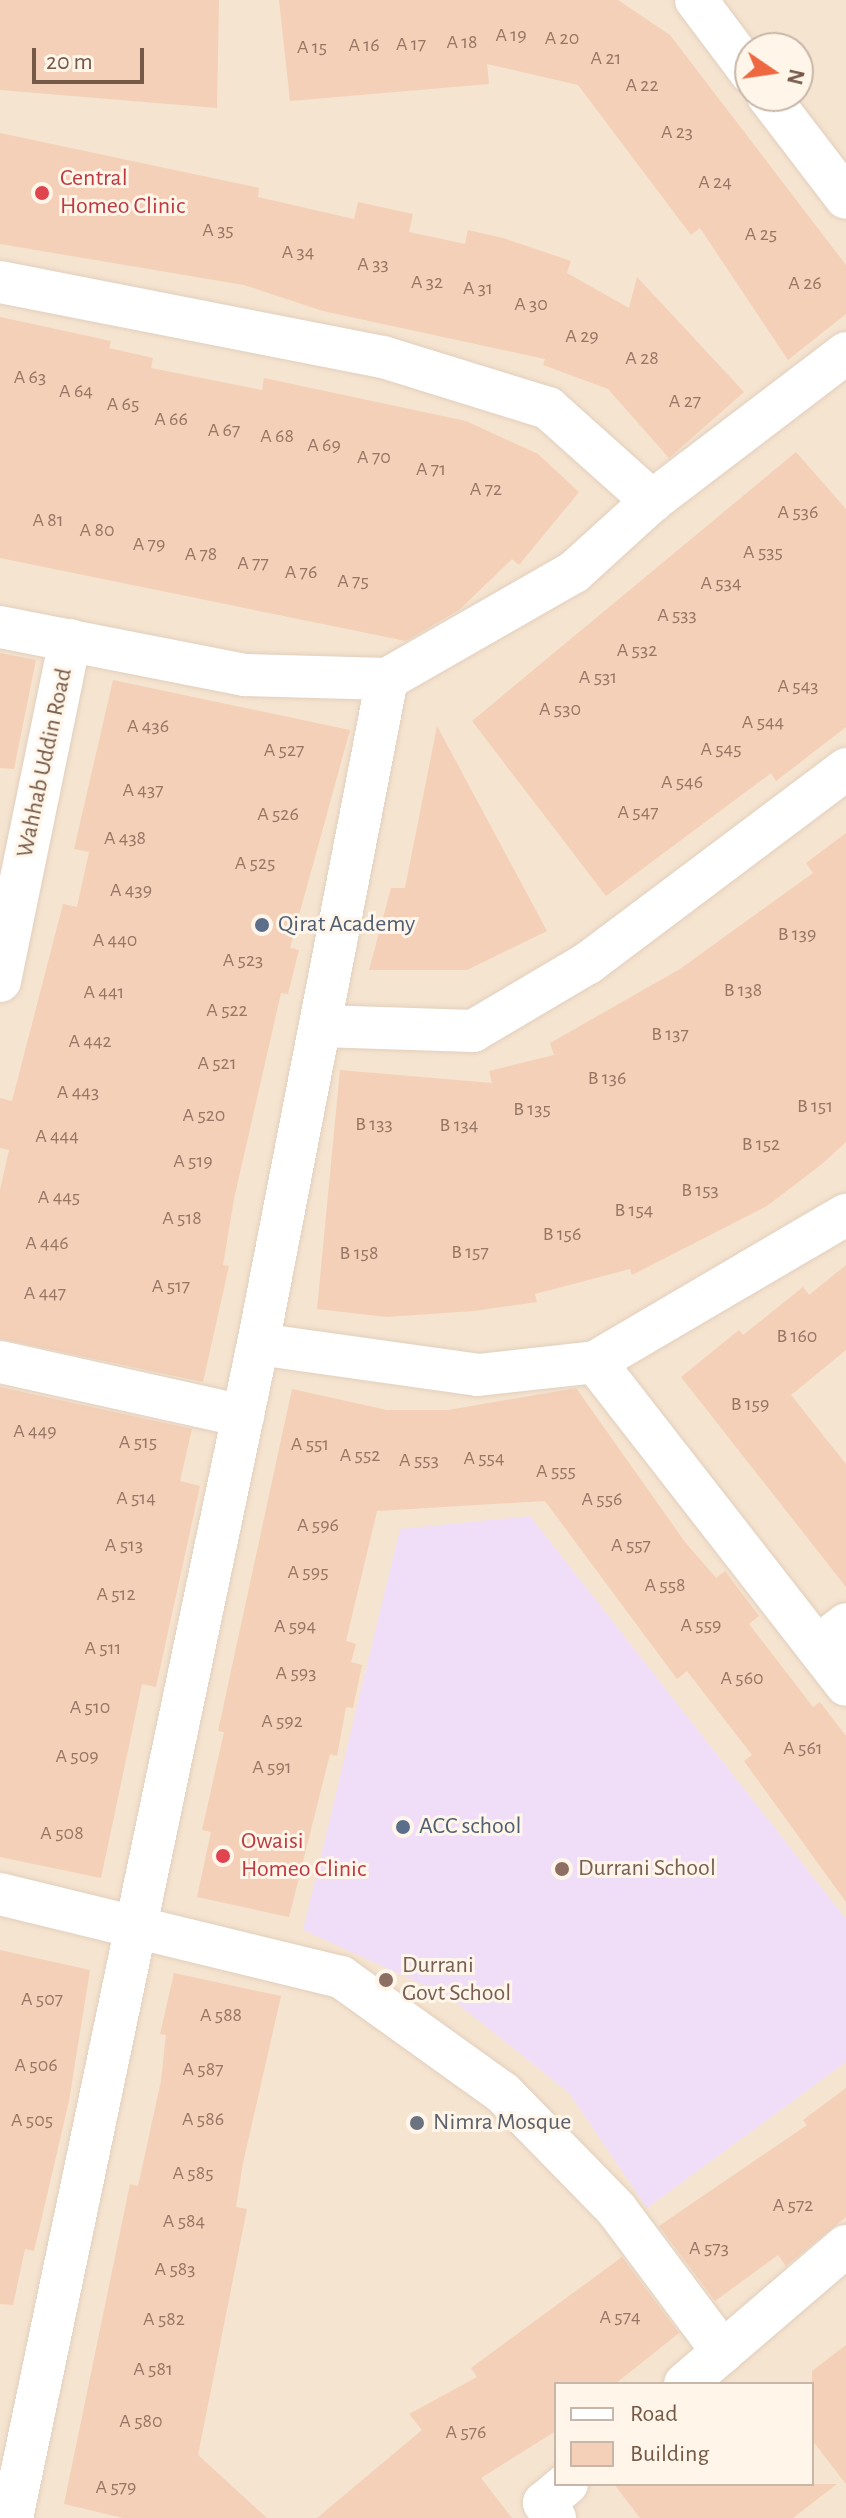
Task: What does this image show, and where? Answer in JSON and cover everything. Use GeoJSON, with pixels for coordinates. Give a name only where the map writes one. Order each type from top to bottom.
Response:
{"type":"FeatureCollection","features":[{"type":"Feature","properties":{"kind":"street"},"geometry":{"type":"LineString","coordinates":[[696,0],[734,51]]}},
{"type":"Feature","properties":{"kind":"street"},"geometry":{"type":"LineString","coordinates":[[780,112],[846,198]]}},
{"type":"Feature","properties":{"kind":"street"},"geometry":{"type":"LineString","coordinates":[[0,282],[383,357],[548,408],[652,501]]}},
{"type":"Feature","properties":{"kind":"street"},"geometry":{"type":"LineString","coordinates":[[0,627],[245,675],[387,679],[574,572],[652,501],[846,353]]}},
{"type":"Feature","properties":{"kind":"street","name":"Wahhab Uddin Road"},"geometry":{"type":"LineString","coordinates":[[0,981],[70,640]]}},
{"type":"Feature","properties":{"kind":"street"},"geometry":{"type":"LineString","coordinates":[[12,2518],[258,1344],[387,679]]}},
{"type":"Feature","properties":{"kind":"street"},"geometry":{"type":"LineString","coordinates":[[320,1026],[473,1031],[588,963],[846,769]]}},
{"type":"Feature","properties":{"kind":"street"},"geometry":{"type":"LineString","coordinates":[[258,1344],[478,1375],[595,1362],[846,1215]]}},
{"type":"Feature","properties":{"kind":"street"},"geometry":{"type":"LineString","coordinates":[[0,1362],[243,1416]]}},
{"type":"Feature","properties":{"kind":"street"},"geometry":{"type":"LineString","coordinates":[[595,1362],[832,1636],[846,1685]]}},
{"type":"Feature","properties":{"kind":"street"},"geometry":{"type":"LineString","coordinates":[[0,1894],[341,1977],[503,2093],[617,2210],[723,2352]]}},
{"type":"Feature","properties":{"kind":"street"},"geometry":{"type":"LineString","coordinates":[[687,2382],[839,2267]]}},
{"type":"Feature","properties":{"kind":"street"},"geometry":{"type":"LineString","coordinates":[[555,2518],[544,2503],[565,2486]]}},
{"type":"Feature","properties":{"kind":"shaded area"},"geometry":{"type":"Polygon","coordinates":[[[0,0],[846,0],[846,2518],[0,2518],[0,0]]]}},
{"type":"Feature","properties":{"kind":"shaded area","name":"Durrani School"},"geometry":{"type":"Polygon","coordinates":[[[530,1516],[846,1919],[846,2062],[647,2208],[569,2093],[448,1996],[303,1930],[400,1529],[530,1516]]]}},
{"type":"Feature","properties":{"kind":"building"},"geometry":{"type":"Polygon","coordinates":[[[0,0],[219,0],[217,108],[0,90],[0,0]]]}},
{"type":"Feature","properties":{"kind":"building"},"geometry":{"type":"Polygon","coordinates":[[[279,0],[618,0],[670,35],[846,265],[846,314],[788,360],[700,228],[691,235],[578,85],[487,64],[489,84],[290,101],[279,0]]]}},
{"type":"Feature","properties":{"kind":"building"},"geometry":{"type":"Polygon","coordinates":[[[0,133],[259,188],[258,197],[354,219],[358,202],[413,214],[409,232],[465,244],[468,230],[503,238],[571,261],[567,273],[629,308],[637,277],[744,392],[669,458],[608,389],[543,365],[545,359],[323,311],[244,285],[0,244],[0,133]]]}},
{"type":"Feature","properties":{"kind":"building"},"geometry":{"type":"Polygon","coordinates":[[[0,317],[111,341],[109,348],[153,358],[151,368],[262,390],[264,378],[466,421],[538,454],[579,492],[519,565],[512,559],[459,610],[406,641],[0,558],[0,317]]]}},
{"type":"Feature","properties":{"kind":"building"},"geometry":{"type":"Polygon","coordinates":[[[796,452],[846,509],[846,727],[776,781],[771,773],[606,896],[472,721],[796,452]]]}},
{"type":"Feature","properties":{"kind":"building"},"geometry":{"type":"Polygon","coordinates":[[[0,653],[36,660],[14,769],[0,768],[0,653]]]}},
{"type":"Feature","properties":{"kind":"building"},"geometry":{"type":"Polygon","coordinates":[[[113,680],[350,730],[290,948],[299,950],[288,994],[281,993],[234,1199],[223,1265],[229,1266],[203,1382],[0,1339],[0,1190],[9,1150],[0,1148],[0,1098],[12,1101],[63,904],[77,907],[89,852],[74,849],[113,680]]]}},
{"type":"Feature","properties":{"kind":"building"},"geometry":{"type":"Polygon","coordinates":[[[437,726],[547,931],[467,970],[369,970],[391,888],[405,888],[437,726]]]}},
{"type":"Feature","properties":{"kind":"building"},"geometry":{"type":"Polygon","coordinates":[[[846,833],[846,1142],[822,1164],[767,1206],[632,1275],[630,1269],[535,1294],[537,1302],[474,1311],[387,1317],[317,1309],[340,1070],[492,1083],[489,1071],[554,1055],[550,1043],[680,969],[813,873],[806,863],[846,833]]]}},
{"type":"Feature","properties":{"kind":"building"},"geometry":{"type":"Polygon","coordinates":[[[846,1265],[846,1350],[791,1395],[846,1464],[846,1587],[681,1377],[739,1330],[743,1335],[803,1287],[809,1295],[846,1265]]]}},
{"type":"Feature","properties":{"kind":"building"},"geometry":{"type":"Polygon","coordinates":[[[0,1387],[192,1429],[180,1481],[200,1486],[156,1687],[142,1684],[101,1878],[0,1857],[0,1387]]]}},
{"type":"Feature","properties":{"kind":"building"},"geometry":{"type":"Polygon","coordinates":[[[576,1388],[685,1542],[716,1578],[725,1571],[759,1616],[749,1624],[813,1707],[820,1702],[846,1736],[846,1902],[744,1761],[752,1755],[687,1671],[677,1679],[545,1501],[377,1511],[346,1641],[356,1644],[351,1662],[362,1665],[353,1708],[346,1707],[337,1756],[330,1754],[289,1917],[197,1897],[211,1832],[202,1830],[224,1732],[218,1731],[292,1389],[387,1410],[448,1410],[576,1388]]]}},
{"type":"Feature","properties":{"kind":"building"},"geometry":{"type":"Polygon","coordinates":[[[0,1950],[90,1970],[69,2101],[34,2251],[25,2249],[13,2305],[0,2304],[0,1950]]]}},
{"type":"Feature","properties":{"kind":"building"},"geometry":{"type":"Polygon","coordinates":[[[174,1973],[281,1996],[243,2163],[236,2207],[247,2209],[198,2455],[267,2518],[123,2518],[64,2504],[130,2184],[138,2186],[161,2081],[166,2035],[160,2034],[174,1973]]]}},
{"type":"Feature","properties":{"kind":"building"},"geometry":{"type":"Polygon","coordinates":[[[846,2088],[846,2217],[786,2266],[778,2255],[715,2301],[659,2226],[807,2125],[803,2120],[846,2088]]]}},
{"type":"Feature","properties":{"kind":"building"},"geometry":{"type":"Polygon","coordinates":[[[622,2257],[679,2333],[618,2382],[554,2382],[554,2432],[481,2478],[512,2518],[317,2518],[422,2430],[409,2414],[477,2377],[471,2368],[622,2257]]]}},
{"type":"Feature","properties":{"kind":"building"},"geometry":{"type":"Polygon","coordinates":[[[846,2345],[846,2484],[814,2443],[812,2371],[846,2345]]]}},
{"type":"Feature","properties":{"kind":"building"},"geometry":{"type":"Polygon","coordinates":[[[837,2484],[793,2518],[640,2518],[616,2486],[837,2484]]]}},
{"type":"Feature","properties":{"kind":"place","name":"Central Homeo Clinic"},"geometry":{"type":"Point","coordinates":[42,193]}},
{"type":"Feature","properties":{"kind":"place","name":"Qirat Academy"},"geometry":{"type":"Point","coordinates":[262,925]}},
{"type":"Feature","properties":{"kind":"place","name":"ACC school"},"geometry":{"type":"Point","coordinates":[403,1827]}},
{"type":"Feature","properties":{"kind":"place","name":"Owaisi Homeo Clinic"},"geometry":{"type":"Point","coordinates":[223,1856]}},
{"type":"Feature","properties":{"kind":"place","name":"Durrani School"},"geometry":{"type":"Point","coordinates":[562,1869]}},
{"type":"Feature","properties":{"kind":"place","name":"Durrani Govt School"},"geometry":{"type":"Point","coordinates":[386,1980]}},
{"type":"Feature","properties":{"kind":"place","name":"Nimra Mosque"},"geometry":{"type":"Point","coordinates":[417,2123]}}]}
